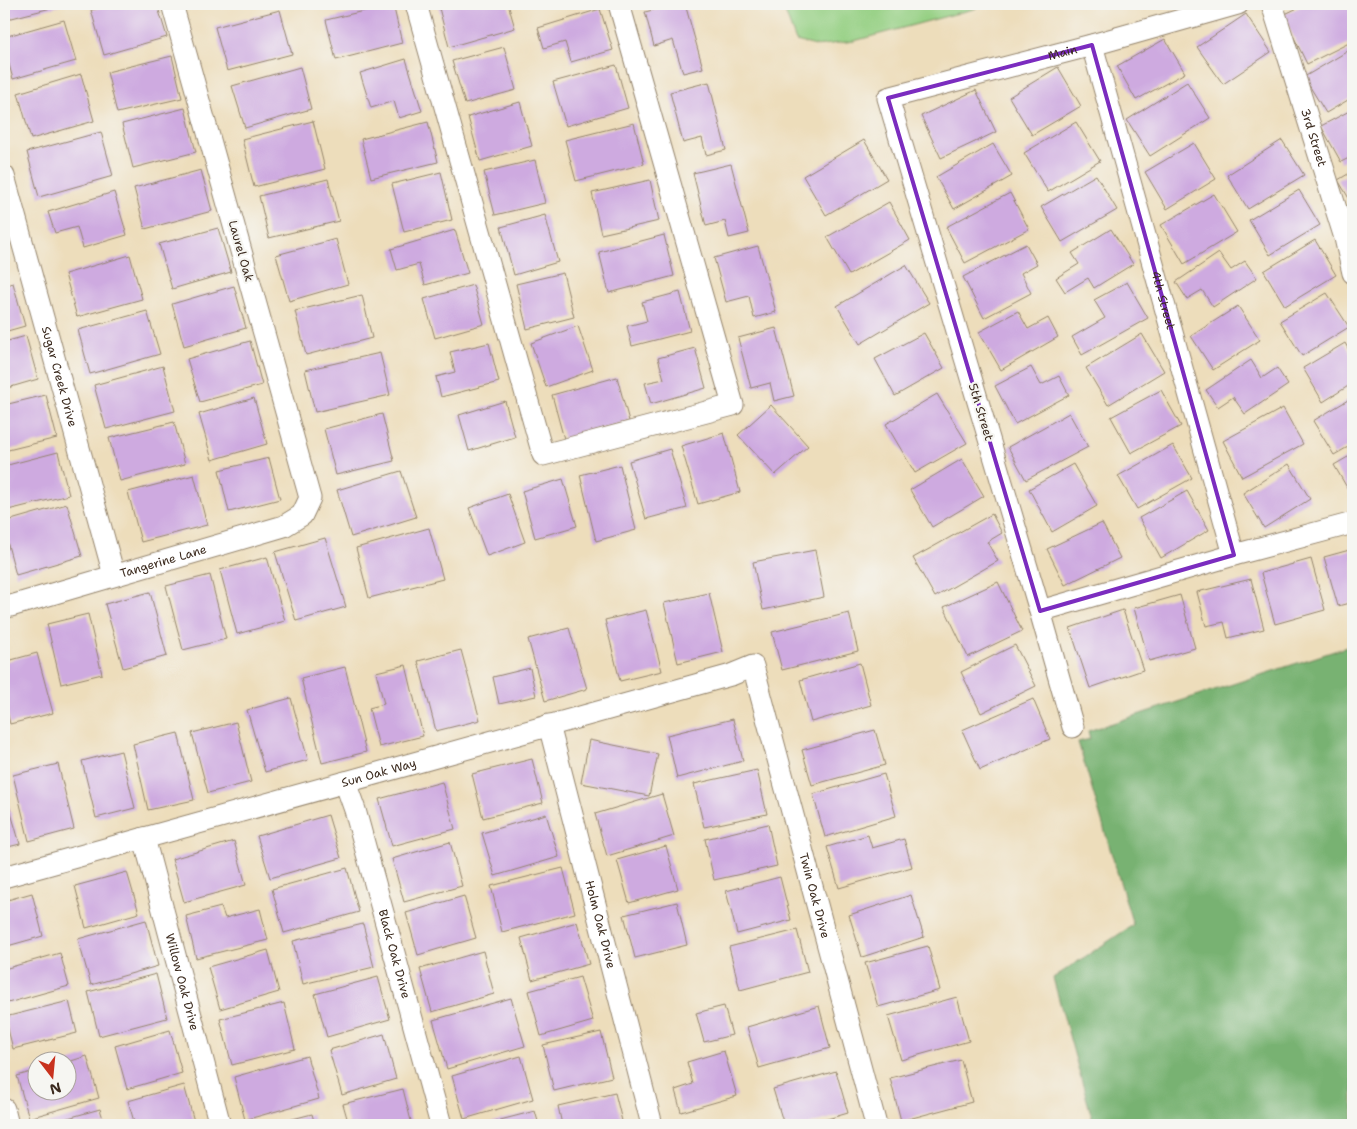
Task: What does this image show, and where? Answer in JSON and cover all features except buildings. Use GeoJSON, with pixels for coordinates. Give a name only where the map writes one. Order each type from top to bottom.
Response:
{"type":"FeatureCollection","features":[{"type":"Feature","properties":{"kind":"street","name":"Laurel Oak"},"geometry":{"type":"LineString","coordinates":[[172,4],[310,498]]}},
{"type":"Feature","properties":{"kind":"street"},"geometry":{"type":"LineString","coordinates":[[416,4],[543,455],[733,405],[620,4]]}},
{"type":"Feature","properties":{"kind":"street","name":"Main"},"geometry":{"type":"LineString","coordinates":[[888,98],[1092,45],[1238,4]]}},
{"type":"Feature","properties":{"kind":"street","name":"3rd Street"},"geometry":{"type":"LineString","coordinates":[[1272,4],[1349,236],[1353,273]]}},
{"type":"Feature","properties":{"kind":"street","name":"4th Street"},"geometry":{"type":"LineString","coordinates":[[1092,45],[1234,555]]}},
{"type":"Feature","properties":{"kind":"street","name":"5th Street"},"geometry":{"type":"LineString","coordinates":[[888,98],[1073,727]]}},
{"type":"Feature","properties":{"kind":"street","name":"Sugar Creek Drive"},"geometry":{"type":"LineString","coordinates":[[4,181],[114,575]]}},
{"type":"Feature","properties":{"kind":"street","name":"Tangerine Lane"},"geometry":{"type":"LineString","coordinates":[[4,608],[284,526],[302,515],[310,498]]}},
{"type":"Feature","properties":{"kind":"street"},"geometry":{"type":"LineString","coordinates":[[1040,611],[1353,523]]}},
{"type":"Feature","properties":{"kind":"street","name":"Sun Oak Way"},"geometry":{"type":"LineString","coordinates":[[4,877],[731,674],[753,666]]}},
{"type":"Feature","properties":{"kind":"street","name":"Twin Oak Drive"},"geometry":{"type":"LineString","coordinates":[[753,666],[876,1125]]}},
{"type":"Feature","properties":{"kind":"street","name":"Holm Oak Drive"},"geometry":{"type":"LineString","coordinates":[[549,725],[652,1125]]}},
{"type":"Feature","properties":{"kind":"street","name":"Black Oak Drive"},"geometry":{"type":"LineString","coordinates":[[345,782],[355,810],[441,1125]]}},
{"type":"Feature","properties":{"kind":"street","name":"Willow Oak Drive"},"geometry":{"type":"LineString","coordinates":[[144,838],[220,1125]]}},
{"type":"Feature","properties":{"kind":"street"},"geometry":{"type":"LineString","coordinates":[[4,1109],[8,1125]]}},
{"type":"Feature","properties":{"kind":"highlighted area"},"geometry":{"type":"Polygon","coordinates":[[[1092,45],[1234,555],[1040,611],[888,98],[1092,45]]]}},
{"type":"Feature","properties":{"kind":"green space"},"geometry":{"type":"Polygon","coordinates":[[[782,4],[992,4],[854,41],[816,46],[796,41],[782,4]]]}},
{"type":"Feature","properties":{"kind":"green space"},"geometry":{"type":"Polygon","coordinates":[[[1353,645],[1353,1125],[1094,1125],[1053,978],[1133,925],[1078,742],[1090,739],[1088,731],[1353,645]]]}}]}
